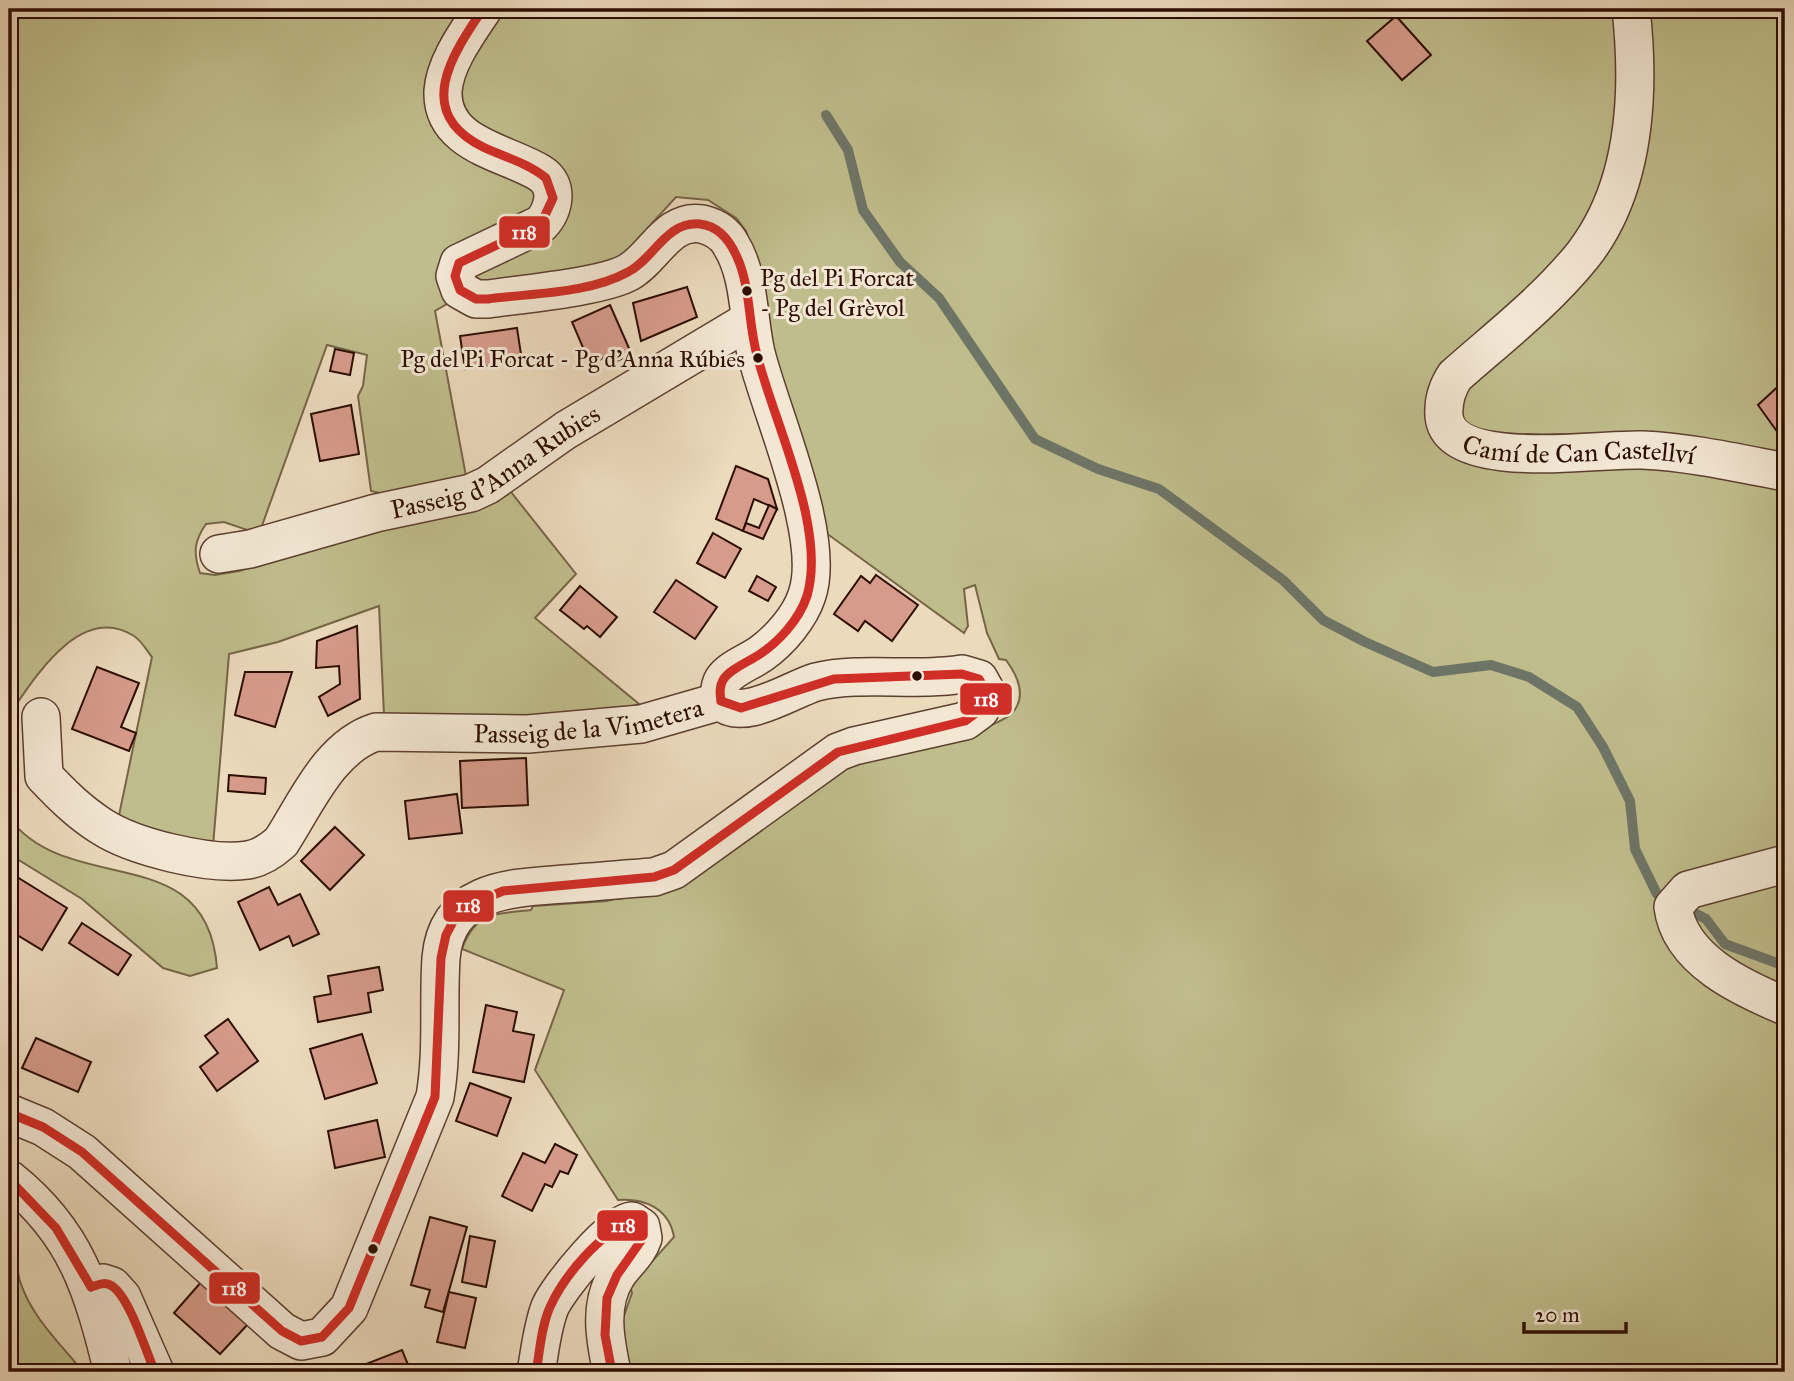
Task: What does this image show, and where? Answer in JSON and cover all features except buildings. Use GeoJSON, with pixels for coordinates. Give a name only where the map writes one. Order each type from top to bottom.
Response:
{"type":"FeatureCollection","features":[{"type":"Feature","properties":{"kind":"street"},"geometry":{"type":"LineString","coordinates":[[483,9],[447,71],[443,90],[446,110],[457,127],[476,144],[541,173],[552,188],[553,197],[548,216],[541,224],[465,259],[455,272],[457,286],[471,297],[488,299],[617,277],[639,265],[673,230],[684,225],[703,225],[720,232],[732,245],[737,256],[756,353],[803,510],[811,575],[807,596],[797,615],[763,653],[724,679],[719,690],[721,701]]}},
{"type":"Feature","properties":{"kind":"street","name":"Camí de Can Castellví"},"geometry":{"type":"LineString","coordinates":[[1631,9],[1636,85],[1631,140],[1613,199],[1585,252],[1557,285],[1455,376],[1447,391],[1444,421],[1457,439],[1488,451],[1643,450],[1785,472]]}},
{"type":"Feature","properties":{"kind":"street","name":"Passeig d'Anna Rubies"},"geometry":{"type":"LineString","coordinates":[[219,554],[250,549],[376,513],[449,499],[480,489],[566,430],[750,320]]}},
{"type":"Feature","properties":{"kind":"street","name":"Passeig de la Vimetera"},"geometry":{"type":"LineString","coordinates":[[9,1113],[43,1127],[82,1152],[282,1331],[302,1340],[321,1338],[349,1308],[435,1097],[441,1043],[441,957],[452,924],[462,911],[494,891],[654,877],[674,870],[838,752],[965,721],[980,710],[988,695],[979,679],[962,674],[828,680],[750,708],[732,709],[721,701],[641,724],[528,734],[367,735],[339,754],[281,842],[270,852],[246,861],[196,857],[144,845],[93,821],[72,806],[44,776],[41,717]]}},
{"type":"Feature","properties":{"kind":"street"},"geometry":{"type":"LineString","coordinates":[[1785,864],[1688,890],[1673,907],[1674,919],[1684,936],[1707,962],[1726,978],[1785,1006]]}},
{"type":"Feature","properties":{"kind":"street"},"geometry":{"type":"LineString","coordinates":[[9,1178],[50,1216],[73,1250],[90,1287],[113,1372]]}},
{"type":"Feature","properties":{"kind":"street"},"geometry":{"type":"LineString","coordinates":[[536,1372],[550,1308],[561,1289],[615,1228],[632,1221],[641,1227],[643,1238],[618,1274],[606,1299],[605,1338],[612,1372]]}},
{"type":"Feature","properties":{"kind":"street"},"geometry":{"type":"LineString","coordinates":[[90,1287],[103,1283],[118,1291],[155,1372]]}},
{"type":"Feature","properties":{"kind":"shaded area"},"geometry":{"type":"Polygon","coordinates":[[[9,9],[1785,9],[1785,1372],[627,1372],[620,1327],[632,1293],[630,1286],[674,1237],[671,1227],[667,1219],[654,1207],[637,1201],[618,1200],[535,1070],[564,990],[462,949],[467,937],[480,921],[497,914],[531,910],[533,906],[607,901],[656,887],[843,768],[959,736],[1000,721],[1012,713],[1019,700],[1019,686],[1006,660],[999,659],[987,633],[975,585],[964,589],[968,626],[964,633],[826,533],[764,334],[760,273],[746,231],[736,218],[708,200],[676,197],[624,254],[602,265],[483,283],[435,311],[466,476],[384,494],[371,491],[358,396],[363,386],[367,355],[327,345],[259,534],[224,522],[206,524],[196,547],[200,573],[215,575],[239,571],[507,487],[576,574],[535,618],[639,704],[609,715],[419,720],[384,715],[379,606],[278,642],[229,654],[213,846],[118,820],[152,657],[139,640],[114,628],[95,629],[77,637],[45,665],[9,715],[9,9]]]}},
{"type":"Feature","properties":{"kind":"shaded area"},"geometry":{"type":"Polygon","coordinates":[[[9,818],[35,842],[66,857],[163,884],[189,901],[208,927],[217,968],[190,976],[163,968],[82,899],[9,854],[9,818]]]}},
{"type":"Feature","properties":{"kind":"shaded area"},"geometry":{"type":"Polygon","coordinates":[[[9,1222],[15,1236],[19,1277],[26,1297],[48,1331],[83,1372],[9,1372],[9,1222]]]}},
{"type":"Feature","properties":{"kind":"waterway"},"geometry":{"type":"LineString","coordinates":[[826,115],[848,150],[863,210],[900,262],[939,298],[1035,439],[1098,469],[1159,489],[1283,580],[1323,620],[1365,642],[1433,672],[1491,665],[1529,677],[1577,707],[1603,747],[1630,801],[1635,849],[1657,894],[1706,919],[1725,944],[1785,966]]}},
{"type":"Feature","properties":{"kind":"transit line","name":"118"},"geometry":{"type":"LineString","coordinates":[[483,9],[460,45],[445,82],[444,100],[449,117],[462,133],[483,147],[524,164],[546,178],[553,198],[541,224],[459,263],[455,276],[460,290],[476,299],[488,299],[560,292],[595,285],[637,266],[678,228],[700,224],[707,225],[723,235],[731,245],[742,269],[757,355],[804,508],[810,539],[811,569],[807,596],[793,622],[773,645],[726,676],[721,685],[721,701]]}},
{"type":"Feature","properties":{"kind":"transit line","name":"118"},"geometry":{"type":"LineString","coordinates":[[9,1113],[43,1127],[82,1152],[282,1331],[301,1341],[322,1337],[349,1308],[435,1097],[441,958],[446,935],[455,918],[469,905],[503,891],[654,877],[674,870],[838,752],[965,721],[980,710],[988,695],[979,679],[962,674],[834,679],[741,708],[721,701]]}},
{"type":"Feature","properties":{"kind":"transit line","name":"118"},"geometry":{"type":"LineString","coordinates":[[9,1179],[56,1228],[91,1287]]}},
{"type":"Feature","properties":{"kind":"transit line","name":"118"},"geometry":{"type":"LineString","coordinates":[[536,1372],[547,1315],[564,1282],[596,1245],[632,1221],[641,1227],[643,1238],[617,1275],[607,1298],[605,1335],[612,1372]]}},
{"type":"Feature","properties":{"kind":"transit line","name":"118"},"geometry":{"type":"LineString","coordinates":[[91,1287],[107,1284],[119,1292],[131,1313],[155,1372]]}},
{"type":"Feature","properties":{"kind":"place","name":"Pg del Pi Forcat - Pg del Grèvol"},"geometry":{"type":"Point","coordinates":[747,291]}},
{"type":"Feature","properties":{"kind":"place","name":"Pg del Pi Forcat - Pg d'Anna Rúbies"},"geometry":{"type":"Point","coordinates":[758,358]}}]}
